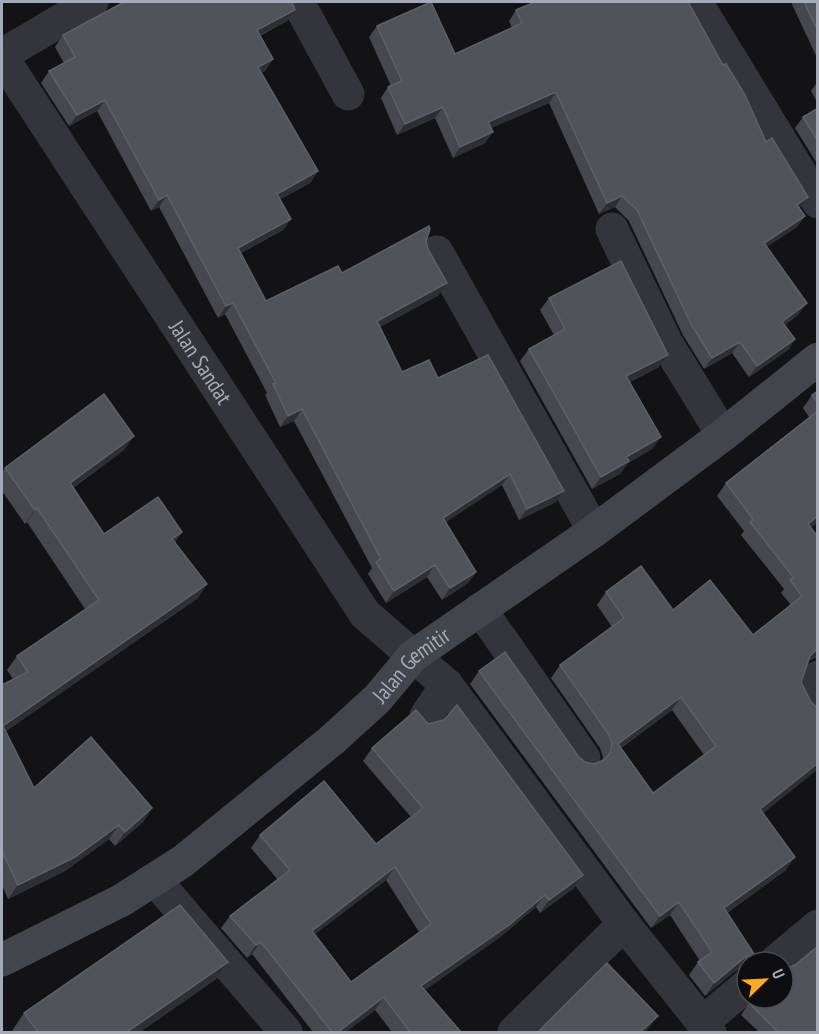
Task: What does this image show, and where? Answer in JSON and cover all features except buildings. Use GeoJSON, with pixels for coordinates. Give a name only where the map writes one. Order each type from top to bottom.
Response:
{"type":"FeatureCollection","features":[{"type":"Feature","properties":{"kind":"street"},"geometry":{"type":"LineString","coordinates":[[2,56],[92,2]]}},
{"type":"Feature","properties":{"kind":"street"},"geometry":{"type":"LineString","coordinates":[[298,2],[348,94]]}},
{"type":"Feature","properties":{"kind":"street"},"geometry":{"type":"LineString","coordinates":[[696,2],[818,202]]}},
{"type":"Feature","properties":{"kind":"street","name":"Jalan Sandat"},"geometry":{"type":"LineString","coordinates":[[2,56],[365,614],[447,685],[624,924],[706,1028]]}},
{"type":"Feature","properties":{"kind":"street"},"geometry":{"type":"LineString","coordinates":[[612,229],[667,344],[723,435]]}},
{"type":"Feature","properties":{"kind":"street"},"geometry":{"type":"LineString","coordinates":[[437,252],[594,531]]}},
{"type":"Feature","properties":{"kind":"street","name":"Jalan Gemitir"},"geometry":{"type":"LineString","coordinates":[[2,960],[122,900],[155,880],[219,834],[332,740],[377,699],[413,656],[594,531],[723,435],[818,359]]}},
{"type":"Feature","properties":{"kind":"street"},"geometry":{"type":"LineString","coordinates":[[480,609],[584,758]]}},
{"type":"Feature","properties":{"kind":"street"},"geometry":{"type":"LineString","coordinates":[[818,677],[814,680],[811,693],[818,705]]}},
{"type":"Feature","properties":{"kind":"street"},"geometry":{"type":"LineString","coordinates":[[426,716],[447,685]]}},
{"type":"Feature","properties":{"kind":"street"},"geometry":{"type":"LineString","coordinates":[[155,880],[286,1032]]}},
{"type":"Feature","properties":{"kind":"street"},"geometry":{"type":"LineString","coordinates":[[514,1032],[624,924]]}},
{"type":"Feature","properties":{"kind":"street"},"geometry":{"type":"LineString","coordinates":[[789,950],[818,926]]}},
{"type":"Feature","properties":{"kind":"street"},"geometry":{"type":"LineString","coordinates":[[706,1028],[735,998]]}}]}
